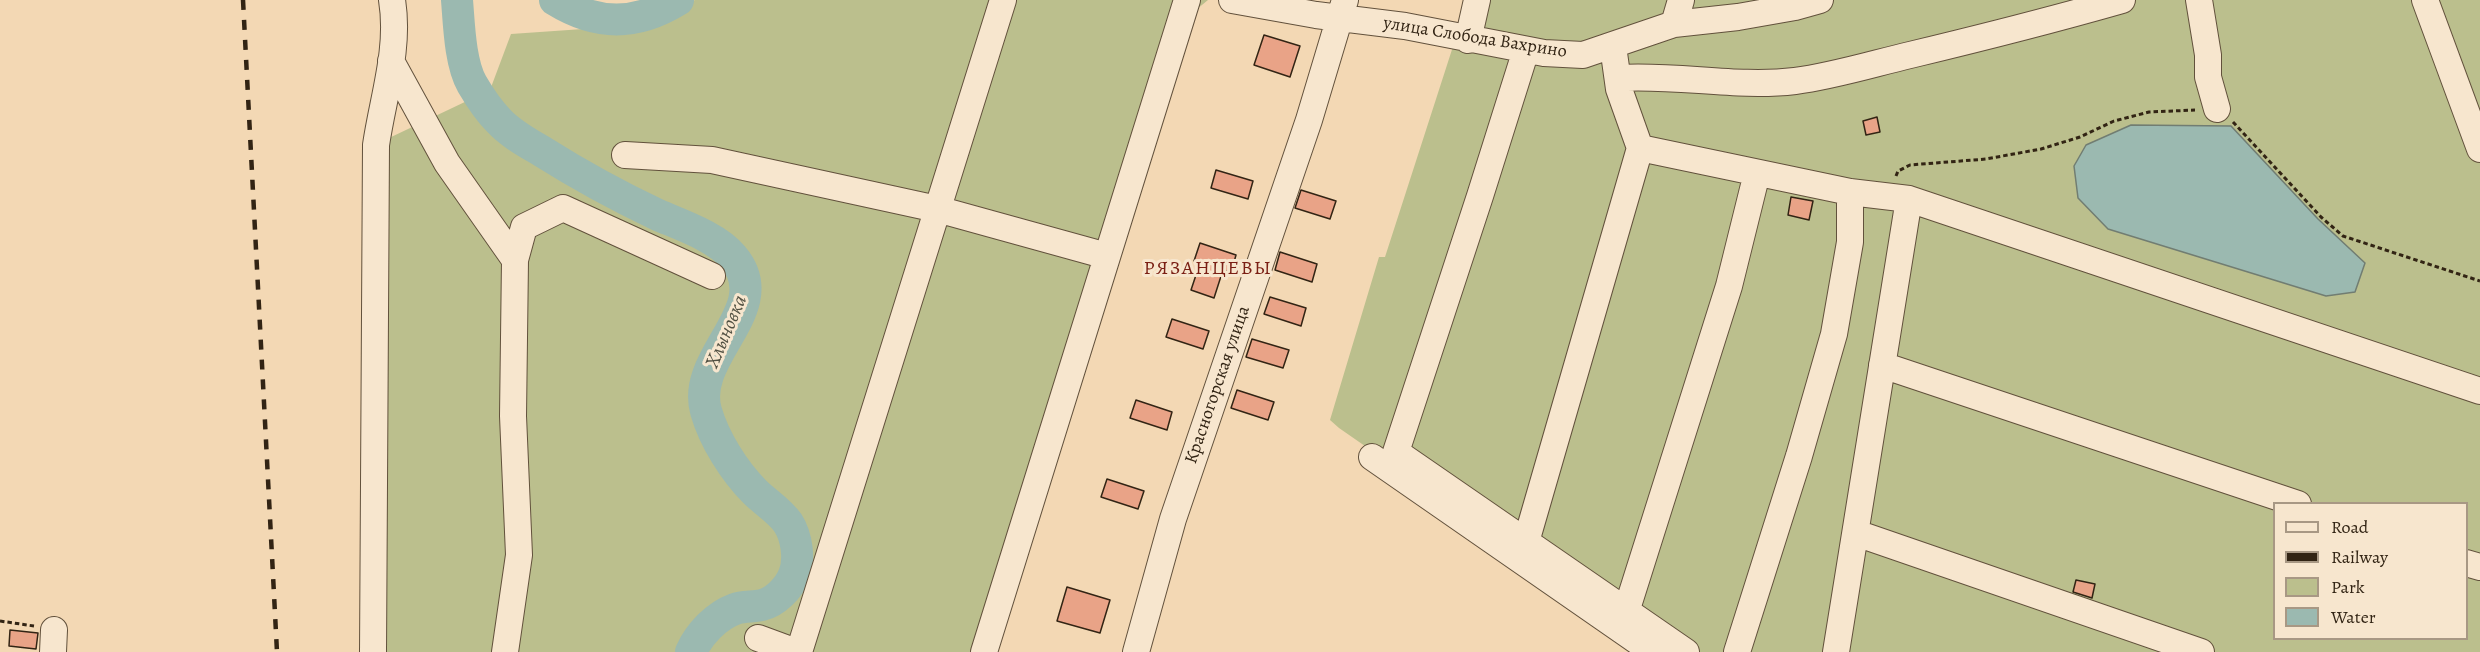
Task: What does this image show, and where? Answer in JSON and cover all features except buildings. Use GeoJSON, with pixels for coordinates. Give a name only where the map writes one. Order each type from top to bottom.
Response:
{"type":"FeatureCollection","features":[{"type":"Feature","properties":{"kind":"street"},"geometry":{"type":"LineString","coordinates":[[373,652],[376,145],[392,62],[394,43],[392,0]]}},
{"type":"Feature","properties":{"kind":"street"},"geometry":{"type":"LineString","coordinates":[[758,638],[798,652],[1003,0]]}},
{"type":"Feature","properties":{"kind":"street"},"geometry":{"type":"LineString","coordinates":[[984,652],[1187,0]]}},
{"type":"Feature","properties":{"kind":"street","name":"улица Слобода Вахрино"},"geometry":{"type":"LineString","coordinates":[[1232,0],[1263,7],[1342,9],[1468,40],[1526,50],[1583,55],[1674,24],[1749,15],[1820,0]]}},
{"type":"Feature","properties":{"kind":"street"},"geometry":{"type":"LineString","coordinates":[[1468,40],[1477,0]]}},
{"type":"Feature","properties":{"kind":"street"},"geometry":{"type":"LineString","coordinates":[[1674,24],[1681,0]]}},
{"type":"Feature","properties":{"kind":"street"},"geometry":{"type":"LineString","coordinates":[[1618,78],[1738,83],[1795,81],[1990,36],[2122,0]]}},
{"type":"Feature","properties":{"kind":"street"},"geometry":{"type":"LineString","coordinates":[[2199,0],[2208,55],[2208,77],[2217,109]]}},
{"type":"Feature","properties":{"kind":"street"},"geometry":{"type":"LineString","coordinates":[[2424,0],[2480,149]]}},
{"type":"Feature","properties":{"kind":"street","name":"Красногорская улица"},"geometry":{"type":"LineString","coordinates":[[1136,652],[1173,519],[1309,120],[1342,9]]}},
{"type":"Feature","properties":{"kind":"street"},"geometry":{"type":"LineString","coordinates":[[1526,542],[1640,148],[1618,78],[1613,46]]}},
{"type":"Feature","properties":{"kind":"street"},"geometry":{"type":"LineString","coordinates":[[1526,50],[1396,452],[1686,652]]}},
{"type":"Feature","properties":{"kind":"street"},"geometry":{"type":"LineString","coordinates":[[392,62],[447,163],[515,260]]}},
{"type":"Feature","properties":{"kind":"street"},"geometry":{"type":"LineString","coordinates":[[1640,148],[1850,192],[1897,197],[2480,391]]}},
{"type":"Feature","properties":{"kind":"street"},"geometry":{"type":"LineString","coordinates":[[625,155],[712,160],[938,209],[1107,256]]}},
{"type":"Feature","properties":{"kind":"street"},"geometry":{"type":"LineString","coordinates":[[1626,612],[1729,286],[1757,173]]}},
{"type":"Feature","properties":{"kind":"street"},"geometry":{"type":"LineString","coordinates":[[1737,652],[1799,456],[1834,334],[1850,242],[1850,192]]}},
{"type":"Feature","properties":{"kind":"street"},"geometry":{"type":"LineString","coordinates":[[1836,652],[1882,365],[1897,197]]}},
{"type":"Feature","properties":{"kind":"street"},"geometry":{"type":"LineString","coordinates":[[505,652],[519,555],[513,416],[515,260],[524,227],[563,208],[712,276]]}},
{"type":"Feature","properties":{"kind":"street"},"geometry":{"type":"LineString","coordinates":[[1882,365],[2292,502]]}},
{"type":"Feature","properties":{"kind":"street"},"geometry":{"type":"LineString","coordinates":[[1371,457],[1653,652]]}},
{"type":"Feature","properties":{"kind":"street"},"geometry":{"type":"LineString","coordinates":[[1856,533],[2201,652]]}},
{"type":"Feature","properties":{"kind":"path"},"geometry":{"type":"LineString","coordinates":[[1897,197],[1898,171],[1910,165],[1986,159],[2041,149],[2080,137],[2114,121],[2149,112],[2217,109],[2241,128],[2321,218],[2343,236],[2480,281]]}},
{"type":"Feature","properties":{"kind":"path"},"geometry":{"type":"LineString","coordinates":[[0,621],[54,641]]}},
{"type":"Feature","properties":{"kind":"green space"},"geometry":{"type":"Polygon","coordinates":[[[695,0],[1208,0],[1185,19],[990,652],[382,652],[387,139],[490,90],[511,34],[612,27],[695,0]]]}},
{"type":"Feature","properties":{"kind":"green space"},"geometry":{"type":"Polygon","coordinates":[[[1468,0],[2480,0],[2480,652],[1662,652],[1330,420],[1379,257],[1385,257],[1468,0]]]}},
{"type":"Feature","properties":{"kind":"water"},"geometry":{"type":"Polygon","coordinates":[[[2131,125],[2231,126],[2318,219],[2365,263],[2355,292],[2326,296],[2108,229],[2078,198],[2074,166],[2086,145],[2131,125]]]}},
{"type":"Feature","properties":{"kind":"waterway","name":"Хлыновка"},"geometry":{"type":"LineString","coordinates":[[457,0],[461,43],[468,75],[484,103],[504,126],[526,142],[628,201],[718,243],[733,257],[744,276],[745,295],[740,314],[719,351],[704,390],[706,411],[719,443],[740,474],[755,492],[788,523],[795,542],[797,563],[792,580],[777,598],[759,606],[738,608],[721,616],[703,632],[691,652]]}},
{"type":"Feature","properties":{"kind":"waterway","name":"Хлыновка"},"geometry":{"type":"LineString","coordinates":[[555,0],[586,15],[616,20],[647,15],[678,0]]}},
{"type":"Feature","properties":{"kind":"railway"},"geometry":{"type":"LineString","coordinates":[[243,0],[277,652]]}},
{"type":"Feature","properties":{"kind":"district","name":"РЯЗАНЦЕВЫ"},"geometry":{"type":"Point","coordinates":[1208,269]}}]}
